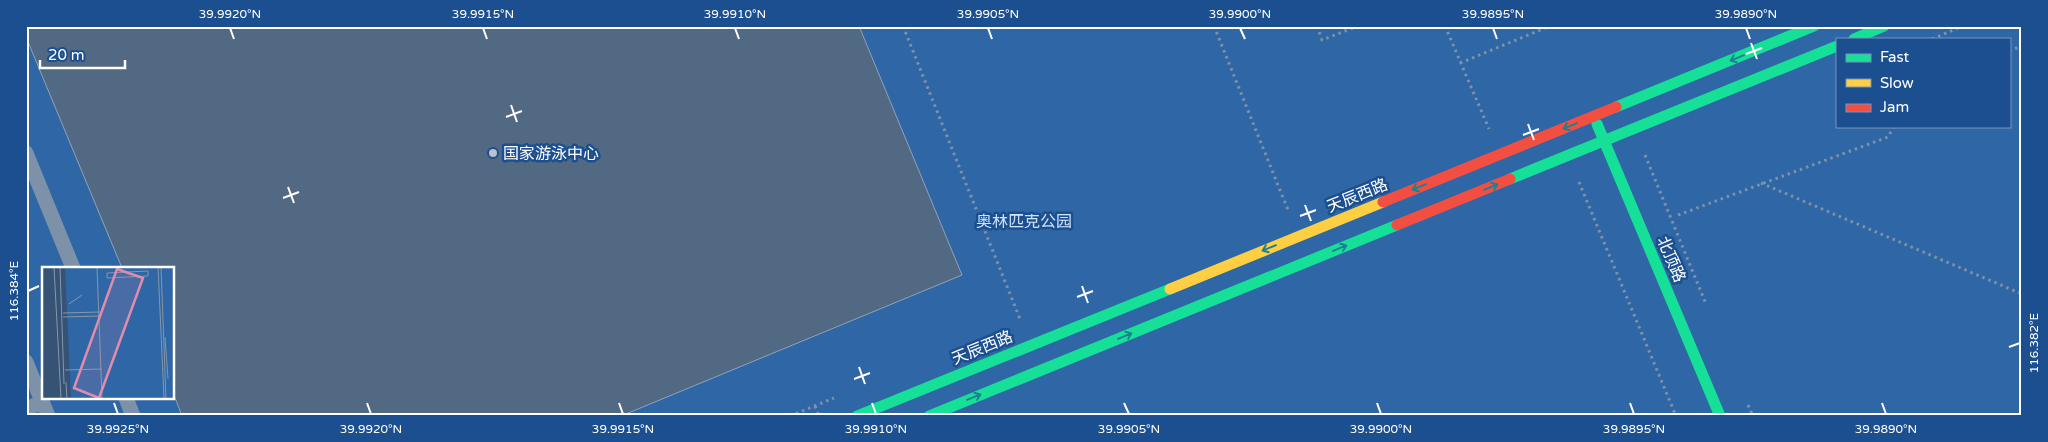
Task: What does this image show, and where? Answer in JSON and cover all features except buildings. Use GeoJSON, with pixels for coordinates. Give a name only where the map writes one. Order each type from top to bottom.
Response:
{"type":"FeatureCollection","features":[{"type":"Feature","properties":{"kind":"street","name":"天辰西路"},"geometry":{"type":"LineString","coordinates":[[857,416],[1814,26]]}},
{"type":"Feature","properties":{"kind":"street"},"geometry":{"type":"LineString","coordinates":[[1856,38],[1884,26]]}},
{"type":"Feature","properties":{"kind":"street"},"geometry":{"type":"LineString","coordinates":[[929,416],[1836,46]]}},
{"type":"Feature","properties":{"kind":"street","name":"北顶路"},"geometry":{"type":"LineString","coordinates":[[1594,116],[1720,416]]}},
{"type":"Feature","properties":{"kind":"lane"},"geometry":{"type":"LineString","coordinates":[[26,152],[73,267]]}},
{"type":"Feature","properties":{"kind":"lane"},"geometry":{"type":"LineString","coordinates":[[26,362],[45,409],[26,409]]}},
{"type":"Feature","properties":{"kind":"lane"},"geometry":{"type":"LineString","coordinates":[[127,400],[133,416]]}},
{"type":"Feature","properties":{"kind":"path"},"geometry":{"type":"LineString","coordinates":[[904,26],[1021,322]]}},
{"type":"Feature","properties":{"kind":"path"},"geometry":{"type":"LineString","coordinates":[[1214,26],[1289,213]]}},
{"type":"Feature","properties":{"kind":"path"},"geometry":{"type":"LineString","coordinates":[[1317,26],[1322,40],[1358,26]]}},
{"type":"Feature","properties":{"kind":"path"},"geometry":{"type":"LineString","coordinates":[[1445,26],[1490,132]]}},
{"type":"Feature","properties":{"kind":"path"},"geometry":{"type":"LineString","coordinates":[[1460,63],[1550,26]]}},
{"type":"Feature","properties":{"kind":"path"},"geometry":{"type":"LineString","coordinates":[[1934,38],[1963,26]]}},
{"type":"Feature","properties":{"kind":"path"},"geometry":{"type":"LineString","coordinates":[[2010,51],[2022,46]]}},
{"type":"Feature","properties":{"kind":"path"},"geometry":{"type":"LineString","coordinates":[[1634,128],[1708,308]]}},
{"type":"Feature","properties":{"kind":"path"},"geometry":{"type":"LineString","coordinates":[[1678,215],[1888,138],[1893,128]]}},
{"type":"Feature","properties":{"kind":"path"},"geometry":{"type":"LineString","coordinates":[[1567,156],[1676,416]]}},
{"type":"Feature","properties":{"kind":"path"},"geometry":{"type":"LineString","coordinates":[[1761,183],[2022,294]]}},
{"type":"Feature","properties":{"kind":"path"},"geometry":{"type":"LineString","coordinates":[[1745,398],[1753,416]]}},
{"type":"Feature","properties":{"kind":"path"},"geometry":{"type":"LineString","coordinates":[[815,406],[819,416]]}},
{"type":"Feature","properties":{"kind":"green space","name":"奥林匹克公园"},"geometry":{"type":"Polygon","coordinates":[[[26,26],[2022,26],[2022,416],[26,416],[26,26]]]}},
{"type":"Feature","properties":{"kind":"traffic: fast"},"geometry":{"type":"LineString","coordinates":[[1616,107],[1814,26]]}},
{"type":"Feature","properties":{"kind":"traffic: fast"},"geometry":{"type":"LineString","coordinates":[[1856,38],[1884,26]]}},
{"type":"Feature","properties":{"kind":"traffic: fast"},"geometry":{"type":"LineString","coordinates":[[1510,179],[1836,46]]}},
{"type":"Feature","properties":{"kind":"traffic: fast"},"geometry":{"type":"LineString","coordinates":[[1597,124],[1720,416]]}},
{"type":"Feature","properties":{"kind":"traffic: fast"},"geometry":{"type":"LineString","coordinates":[[929,416],[1397,225]]}},
{"type":"Feature","properties":{"kind":"traffic: fast"},"geometry":{"type":"LineString","coordinates":[[857,416],[1170,289]]}},
{"type":"Feature","properties":{"kind":"traffic: slow"},"geometry":{"type":"LineString","coordinates":[[1170,289],[1383,202]]}},
{"type":"Feature","properties":{"kind":"traffic: jam"},"geometry":{"type":"LineString","coordinates":[[1383,202],[1616,107]]}},
{"type":"Feature","properties":{"kind":"traffic: jam"},"geometry":{"type":"LineString","coordinates":[[1397,225],[1510,179]]}},
{"type":"Feature","properties":{"kind":"place","name":"国家游泳中心"},"geometry":{"type":"Point","coordinates":[493,153]}}]}
